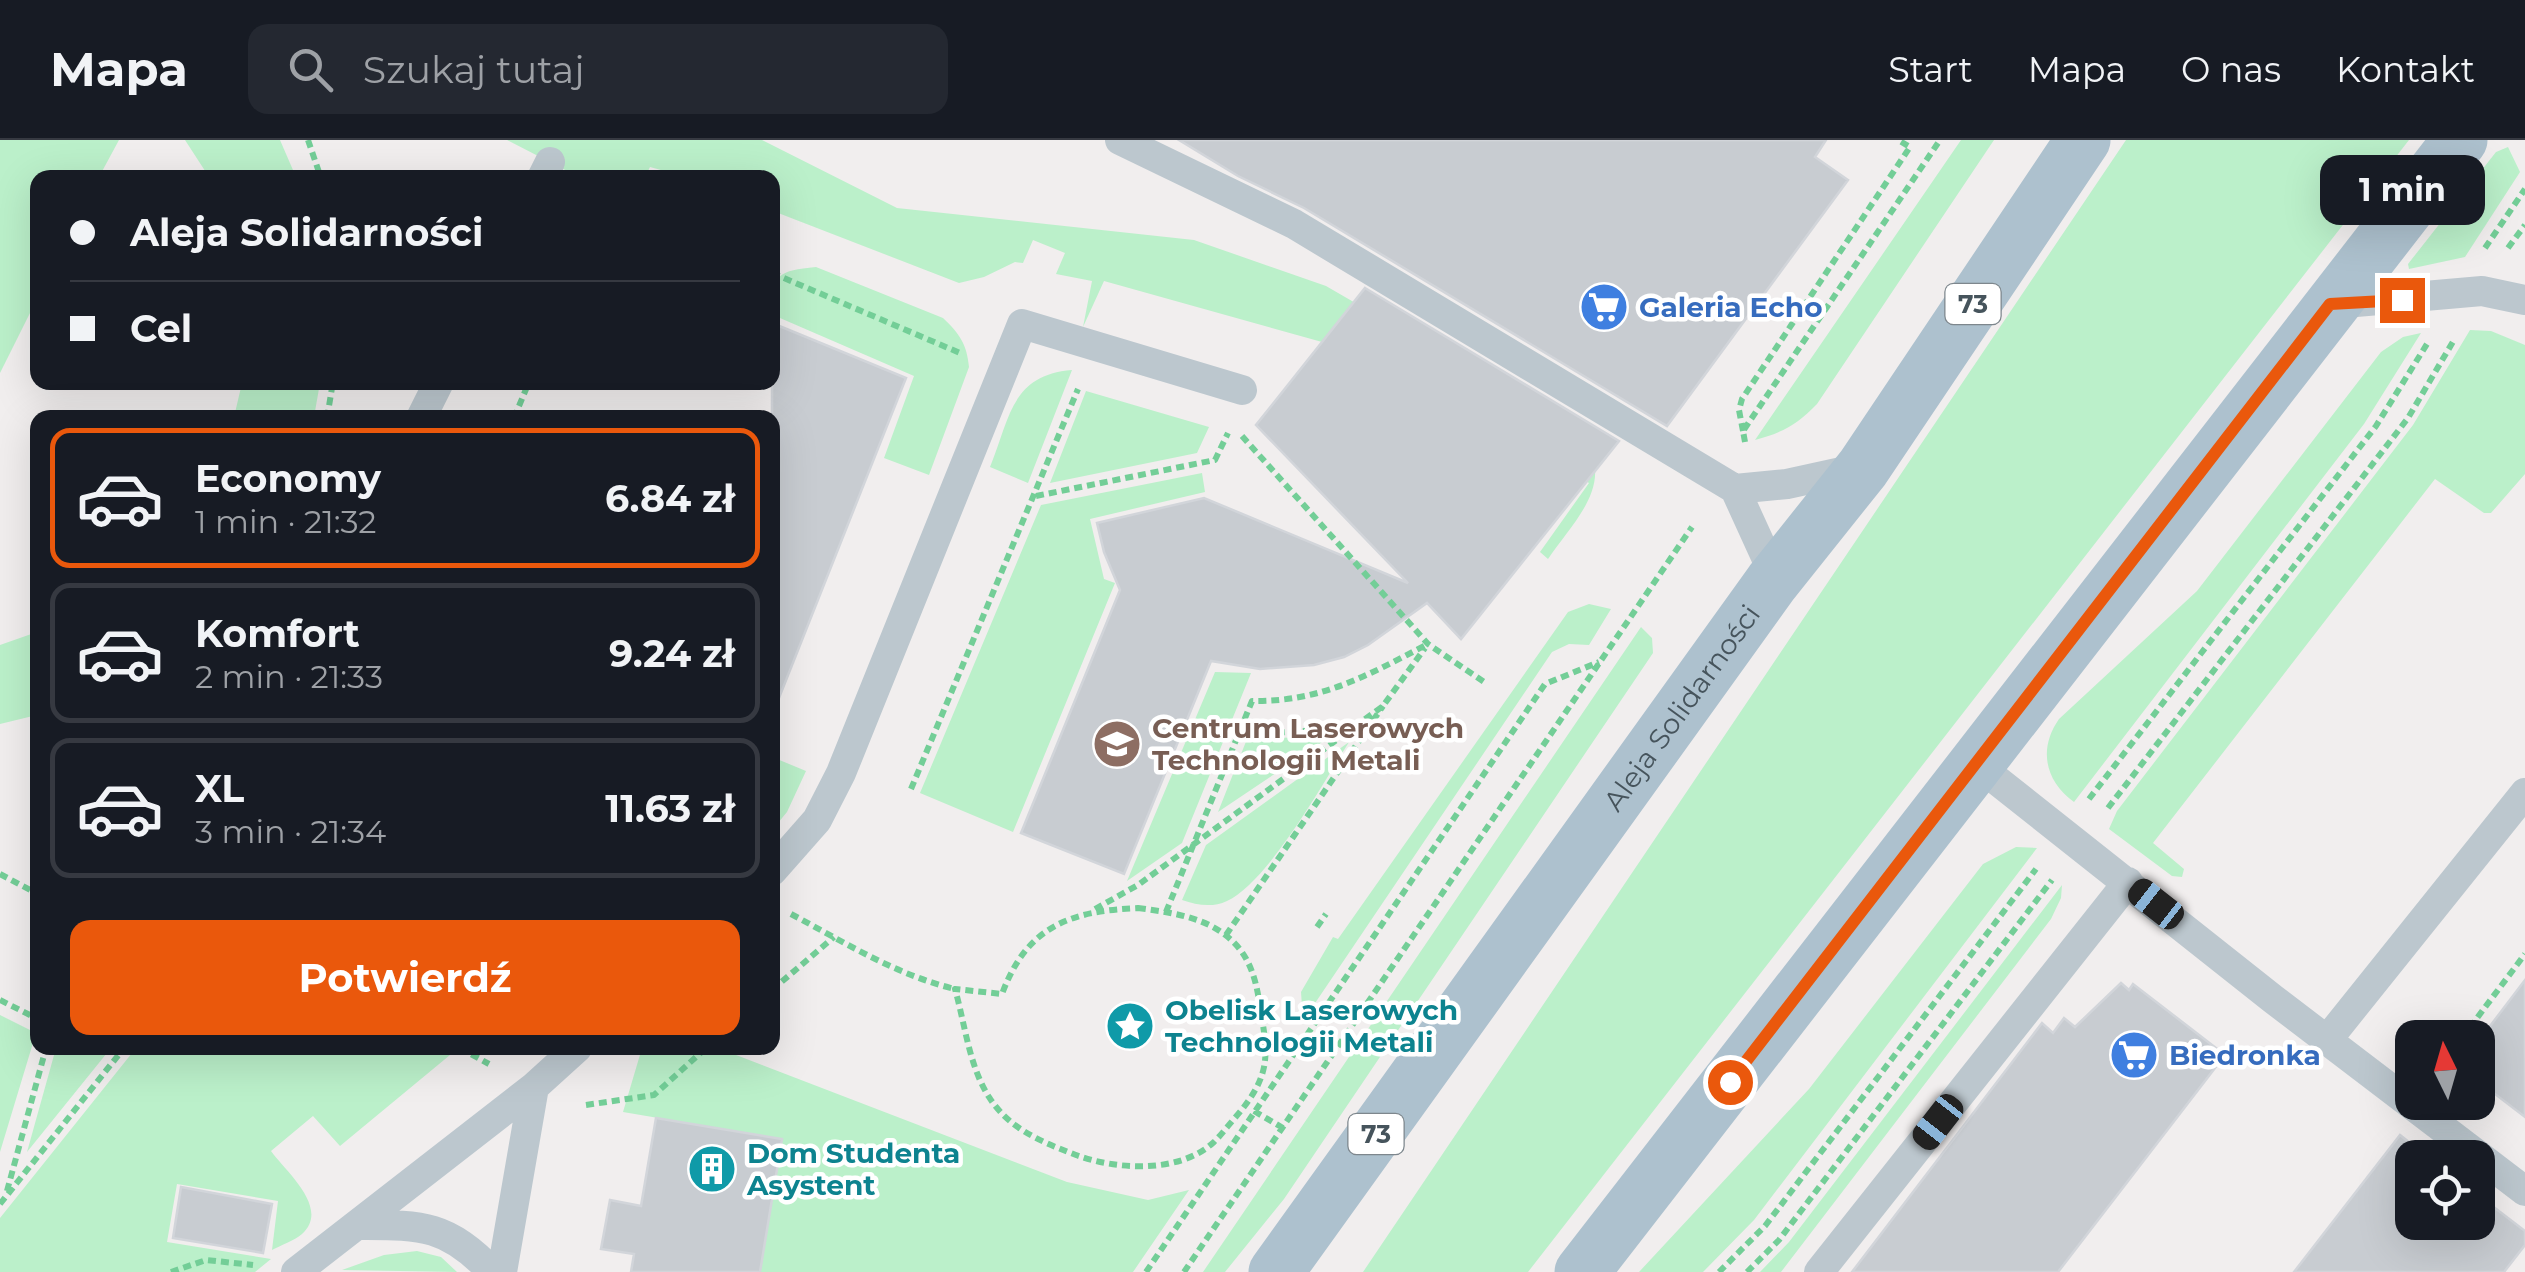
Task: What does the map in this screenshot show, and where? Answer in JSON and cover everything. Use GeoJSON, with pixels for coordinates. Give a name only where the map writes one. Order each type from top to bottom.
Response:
{"type":"FeatureCollection","features":[{"type":"Feature","properties":{"kind":"main road","name":"Aleja Solidarności"},"geometry":{"type":"LineString","coordinates":[[1276,1272],[1772,582],[1863,468],[2083,140]]}},
{"type":"Feature","properties":{"kind":"main road"},"geometry":{"type":"LineString","coordinates":[[1582,1272],[2460,140]]}},
{"type":"Feature","properties":{"kind":"lane"},"geometry":{"type":"LineString","coordinates":[[1120,140],[1294,224],[1735,489],[1766,557],[1772,582]]}},
{"type":"Feature","properties":{"kind":"lane"},"geometry":{"type":"LineString","coordinates":[[2330,304],[2482,290],[2525,300]]}},
{"type":"Feature","properties":{"kind":"lane"},"geometry":{"type":"LineString","coordinates":[[780,862],[817,820],[842,773],[1022,324],[1242,390]]}},
{"type":"Feature","properties":{"kind":"lane"},"geometry":{"type":"LineString","coordinates":[[1735,489],[1788,484],[1863,468]]}},
{"type":"Feature","properties":{"kind":"lane"},"geometry":{"type":"LineString","coordinates":[[1975,763],[2525,1191]]}},
{"type":"Feature","properties":{"kind":"lane"},"geometry":{"type":"LineString","coordinates":[[2327,1040],[2525,793]]}},
{"type":"Feature","properties":{"kind":"lane"},"geometry":{"type":"LineString","coordinates":[[1819,1272],[2128,882]]}},
{"type":"Feature","properties":{"kind":"lane"},"geometry":{"type":"LineString","coordinates":[[298,1271],[570,1055]]}},
{"type":"Feature","properties":{"kind":"lane"},"geometry":{"type":"LineString","coordinates":[[502,1272],[534,1087]]}},
{"type":"Feature","properties":{"kind":"lane"},"geometry":{"type":"LineString","coordinates":[[357,1225],[406,1225],[446,1233],[476,1254],[492,1272]]}},
{"type":"Feature","properties":{"kind":"path"},"geometry":{"type":"LineString","coordinates":[[308,140],[317,170]]}},
{"type":"Feature","properties":{"kind":"path"},"geometry":{"type":"LineString","coordinates":[[1745,442],[1742,398],[1912,144],[1898,140]]}},
{"type":"Feature","properties":{"kind":"path"},"geometry":{"type":"LineString","coordinates":[[1742,431],[1940,140]]}},
{"type":"Feature","properties":{"kind":"path"},"geometry":{"type":"LineString","coordinates":[[2478,260],[2525,188]]}},
{"type":"Feature","properties":{"kind":"path"},"geometry":{"type":"LineString","coordinates":[[2508,248],[2525,224]]}},
{"type":"Feature","properties":{"kind":"path"},"geometry":{"type":"LineString","coordinates":[[780,276],[1002,372]]}},
{"type":"Feature","properties":{"kind":"path"},"geometry":{"type":"LineString","coordinates":[[2098,821],[2408,418],[2460,331]]}},
{"type":"Feature","properties":{"kind":"path"},"geometry":{"type":"LineString","coordinates":[[2083,807],[2376,426],[2434,333]]}},
{"type":"Feature","properties":{"kind":"path"},"geometry":{"type":"LineString","coordinates":[[910,789],[1082,379]]}},
{"type":"Feature","properties":{"kind":"path"},"geometry":{"type":"LineString","coordinates":[[1035,496],[1215,460],[1232,425],[1428,644],[1487,684]]}},
{"type":"Feature","properties":{"kind":"path"},"geometry":{"type":"LineString","coordinates":[[1184,1272],[1692,527]]}},
{"type":"Feature","properties":{"kind":"path"},"geometry":{"type":"LineString","coordinates":[[1226,935],[1428,644]]}},
{"type":"Feature","properties":{"kind":"path"},"geometry":{"type":"LineString","coordinates":[[1166,912],[1252,702],[1330,692],[1428,644]]}},
{"type":"Feature","properties":{"kind":"path"},"geometry":{"type":"LineString","coordinates":[[1146,1272],[1545,684],[1600,662]]}},
{"type":"Feature","properties":{"kind":"path"},"geometry":{"type":"LineString","coordinates":[[780,908],[924,981],[1002,994],[1012,966],[1030,942],[1056,924],[1094,910],[1138,885],[1383,706]]}},
{"type":"Feature","properties":{"kind":"path"},"geometry":{"type":"LineString","coordinates":[[1238,735],[1353,728]]}},
{"type":"Feature","properties":{"kind":"path"},"geometry":{"type":"LineString","coordinates":[[1719,1272],[1765,1226],[2045,857]]}},
{"type":"Feature","properties":{"kind":"path"},"geometry":{"type":"LineString","coordinates":[[1747,1272],[1779,1240],[2059,871]]}},
{"type":"Feature","properties":{"kind":"path"},"geometry":{"type":"LineString","coordinates":[[0,874],[30,890]]}},
{"type":"Feature","properties":{"kind":"path"},"geometry":{"type":"LineString","coordinates":[[955,988],[978,1077],[991,1100],[1011,1122],[1036,1140],[1093,1161],[1123,1166],[1160,1164],[1191,1156],[1212,1144],[1258,1085],[1265,1064],[1265,1042],[1255,976],[1247,958],[1226,935],[1203,922],[1138,908],[1094,910]]}},
{"type":"Feature","properties":{"kind":"path"},"geometry":{"type":"LineString","coordinates":[[1317,926],[1326,914]]}},
{"type":"Feature","properties":{"kind":"path"},"geometry":{"type":"LineString","coordinates":[[780,983],[834,937]]}},
{"type":"Feature","properties":{"kind":"path"},"geometry":{"type":"LineString","coordinates":[[2476,1020],[2525,954]]}},
{"type":"Feature","properties":{"kind":"path"},"geometry":{"type":"LineString","coordinates":[[0,1000],[30,1015]]}},
{"type":"Feature","properties":{"kind":"path"},"geometry":{"type":"LineString","coordinates":[[3,1200],[44,1055]]}},
{"type":"Feature","properties":{"kind":"path"},"geometry":{"type":"LineString","coordinates":[[3,1200],[118,1055]]}},
{"type":"Feature","properties":{"kind":"path"},"geometry":{"type":"LineString","coordinates":[[577,1106],[654,1094],[698,1055]]}},
{"type":"Feature","properties":{"kind":"path"},"geometry":{"type":"LineString","coordinates":[[1246,1105],[1282,1128]]}},
{"type":"Feature","properties":{"kind":"path"},"geometry":{"type":"LineString","coordinates":[[171,1272],[206,1260],[298,1271]]}},
{"type":"Feature","properties":{"kind":"green space"},"geometry":{"type":"Polygon","coordinates":[[[0,140],[119,140],[103,170],[30,170],[30,313],[0,373],[0,140]]]}},
{"type":"Feature","properties":{"kind":"green space"},"geometry":{"type":"Polygon","coordinates":[[[185,140],[280,140],[293,170],[204,170],[185,140]]]}},
{"type":"Feature","properties":{"kind":"green space"},"geometry":{"type":"Polygon","coordinates":[[[507,140],[762,140],[897,208],[1194,240],[1326,286],[1580,433],[1591,451],[1594,484],[1580,514],[1548,559],[1540,552],[1589,483],[1330,331],[1322,342],[1104,281],[1083,327],[1092,281],[1056,274],[1065,253],[1033,240],[1023,263],[1015,262],[984,277],[959,283],[780,214],[780,170],[565,170],[507,140]]]}},
{"type":"Feature","properties":{"kind":"green space"},"geometry":{"type":"Polygon","coordinates":[[[1961,140],[1994,140],[1817,404],[1789,427],[1755,440],[1961,140]]]}},
{"type":"Feature","properties":{"kind":"green space"},"geometry":{"type":"Polygon","coordinates":[[[2126,140],[2409,140],[1528,1272],[1363,1272],[2126,140]]]}},
{"type":"Feature","properties":{"kind":"green space"},"geometry":{"type":"Polygon","coordinates":[[[2508,147],[2520,172],[2465,257],[2409,269],[2408,264],[2496,152],[2508,147]]]}},
{"type":"Feature","properties":{"kind":"green space"},"geometry":{"type":"Polygon","coordinates":[[[816,267],[943,318],[962,340],[969,367],[929,475],[884,458],[914,376],[780,318],[780,277],[816,267]]]}},
{"type":"Feature","properties":{"kind":"green space"},"geometry":{"type":"Polygon","coordinates":[[[2470,330],[2491,331],[2525,345],[2525,474],[2491,513],[2484,513],[2435,479],[2153,843],[2184,869],[2182,877],[2172,876],[2109,829],[2117,811],[2413,425],[2470,330]]]}},
{"type":"Feature","properties":{"kind":"green space"},"geometry":{"type":"Polygon","coordinates":[[[2421,333],[2364,424],[2074,802],[2056,784],[2048,764],[2048,742],[2059,719],[2197,591],[2381,352],[2403,337],[2421,333]]]}},
{"type":"Feature","properties":{"kind":"green space"},"geometry":{"type":"Polygon","coordinates":[[[1072,370],[1028,483],[990,467],[1009,416],[1025,390],[1036,380],[1072,370]]]}},
{"type":"Feature","properties":{"kind":"green space"},"geometry":{"type":"Polygon","coordinates":[[[240,390],[319,390],[315,410],[236,410],[240,390]]]}},
{"type":"Feature","properties":{"kind":"green space"},"geometry":{"type":"Polygon","coordinates":[[[1086,391],[1209,427],[1197,453],[1050,483],[1086,391]]]}},
{"type":"Feature","properties":{"kind":"green space"},"geometry":{"type":"Polygon","coordinates":[[[1202,473],[1205,492],[1090,519],[1104,579],[1115,583],[1013,832],[920,793],[1041,505],[1202,473]]]}},
{"type":"Feature","properties":{"kind":"green space"},"geometry":{"type":"Polygon","coordinates":[[[1589,604],[1611,609],[1589,645],[1569,644],[1552,652],[1303,1021],[1301,992],[1333,937],[1338,939],[1568,612],[1589,604]]]}},
{"type":"Feature","properties":{"kind":"green space"},"geometry":{"type":"Polygon","coordinates":[[[1641,627],[1652,638],[1653,653],[1284,1199],[1225,1272],[1203,1272],[1641,627]]]}},
{"type":"Feature","properties":{"kind":"green space"},"geometry":{"type":"Polygon","coordinates":[[[30,634],[30,717],[0,724],[0,645],[30,634]]]}},
{"type":"Feature","properties":{"kind":"green space"},"geometry":{"type":"Polygon","coordinates":[[[1215,672],[1251,673],[1182,843],[1127,881],[1215,672]]]}},
{"type":"Feature","properties":{"kind":"green space"},"geometry":{"type":"Polygon","coordinates":[[[1331,736],[1218,812],[1247,739],[1331,736]]]}},
{"type":"Feature","properties":{"kind":"green space"},"geometry":{"type":"Polygon","coordinates":[[[1349,742],[1277,853],[1243,890],[1216,904],[1182,900],[1206,845],[1349,742]]]}},
{"type":"Feature","properties":{"kind":"green space"},"geometry":{"type":"Polygon","coordinates":[[[780,760],[806,771],[780,820],[780,760]]]}},
{"type":"Feature","properties":{"kind":"green space"},"geometry":{"type":"Polygon","coordinates":[[[2016,847],[2037,848],[1754,1220],[1703,1272],[1639,1272],[1809,1089],[1983,864],[2016,847]]]}},
{"type":"Feature","properties":{"kind":"green space"},"geometry":{"type":"Polygon","coordinates":[[[2062,885],[2061,898],[2051,919],[1781,1272],[1760,1272],[1789,1242],[2062,885]]]}},
{"type":"Feature","properties":{"kind":"green space"},"geometry":{"type":"Polygon","coordinates":[[[0,1015],[30,1030],[30,1053],[0,1152],[0,1015]]]}},
{"type":"Feature","properties":{"kind":"green space"},"geometry":{"type":"Polygon","coordinates":[[[54,1055],[105,1055],[27,1152],[54,1055]]]}},
{"type":"Feature","properties":{"kind":"green space"},"geometry":{"type":"Polygon","coordinates":[[[130,1055],[450,1055],[340,1146],[313,1116],[271,1151],[303,1190],[311,1213],[310,1224],[302,1234],[287,1243],[272,1250],[278,1201],[177,1184],[167,1242],[271,1259],[255,1272],[0,1272],[0,1218],[130,1055]]]}},
{"type":"Feature","properties":{"kind":"green space"},"geometry":{"type":"Polygon","coordinates":[[[640,1055],[736,1055],[1067,1182],[1148,1200],[1189,1190],[1133,1272],[760,1272],[782,1139],[623,1112],[640,1055]]]}},
{"type":"Feature","properties":{"kind":"green space"},"geometry":{"type":"Polygon","coordinates":[[[417,1251],[441,1257],[457,1272],[342,1270],[384,1255],[417,1251]]]}},
{"type":"Feature","properties":{"kind":"building","name":"Galeria Echo"},"geometry":{"type":"Polygon","coordinates":[[[1179,140],[1826,140],[1815,157],[1848,180],[1667,426],[1304,208],[1238,176],[1179,140]]]}},
{"type":"Feature","properties":{"kind":"building"},"geometry":{"type":"Polygon","coordinates":[[[1365,288],[1619,441],[1461,639],[1427,603],[1368,645],[1344,657],[1314,665],[1260,669],[1211,661],[1124,874],[1021,833],[1120,590],[1097,523],[1204,498],[1408,583],[1256,425],[1365,288]]]}},
{"type":"Feature","properties":{"kind":"building"},"geometry":{"type":"Polygon","coordinates":[[[780,326],[906,378],[780,695],[780,410],[772,410],[772,390],[780,390],[780,326]]]}},
{"type":"Feature","properties":{"kind":"building"},"geometry":{"type":"Polygon","coordinates":[[[2525,980],[2525,1117],[2495,1094],[2495,1020],[2525,980]]]}},
{"type":"Feature","properties":{"kind":"building"},"geometry":{"type":"Polygon","coordinates":[[[2121,983],[2129,990],[2133,984],[2225,1055],[2058,1272],[1852,1272],[2042,1023],[2053,1033],[2064,1018],[2075,1027],[2121,983]]]}},
{"type":"Feature","properties":{"kind":"building","name":"Dom Studenta Asystent"},"geometry":{"type":"Polygon","coordinates":[[[656,1118],[782,1139],[760,1272],[631,1272],[634,1254],[601,1249],[610,1200],[641,1206],[656,1118]]]}},
{"type":"Feature","properties":{"kind":"building"},"geometry":{"type":"Polygon","coordinates":[[[2395,1141],[2395,1240],[2495,1240],[2495,1208],[2525,1231],[2525,1245],[2504,1272],[2294,1272],[2395,1141]]]}},
{"type":"Feature","properties":{"kind":"building"},"geometry":{"type":"Polygon","coordinates":[[[181,1187],[272,1204],[263,1253],[173,1238],[181,1187]]]}},
{"type":"Feature","properties":{"kind":"place","name":"Galeria Echo"},"geometry":{"type":"Point","coordinates":[1604,307]}},
{"type":"Feature","properties":{"kind":"place","name":"Centrum Laserowych Technologii Metali"},"geometry":{"type":"Point","coordinates":[1117,744]}},
{"type":"Feature","properties":{"kind":"place","name":"Obelisk Laserowych Technologii Metali"},"geometry":{"type":"Point","coordinates":[1130,1026]}},
{"type":"Feature","properties":{"kind":"place","name":"Biedronka"},"geometry":{"type":"Point","coordinates":[2134,1055]}},
{"type":"Feature","properties":{"kind":"place","name":"Dom Studenta Asystent"},"geometry":{"type":"Point","coordinates":[712,1169]}},
{"type":"Feature","properties":{"kind":"route"},"geometry":{"type":"LineString","coordinates":[[1730,1082],[2330,304],[2402,300]]}}]}
